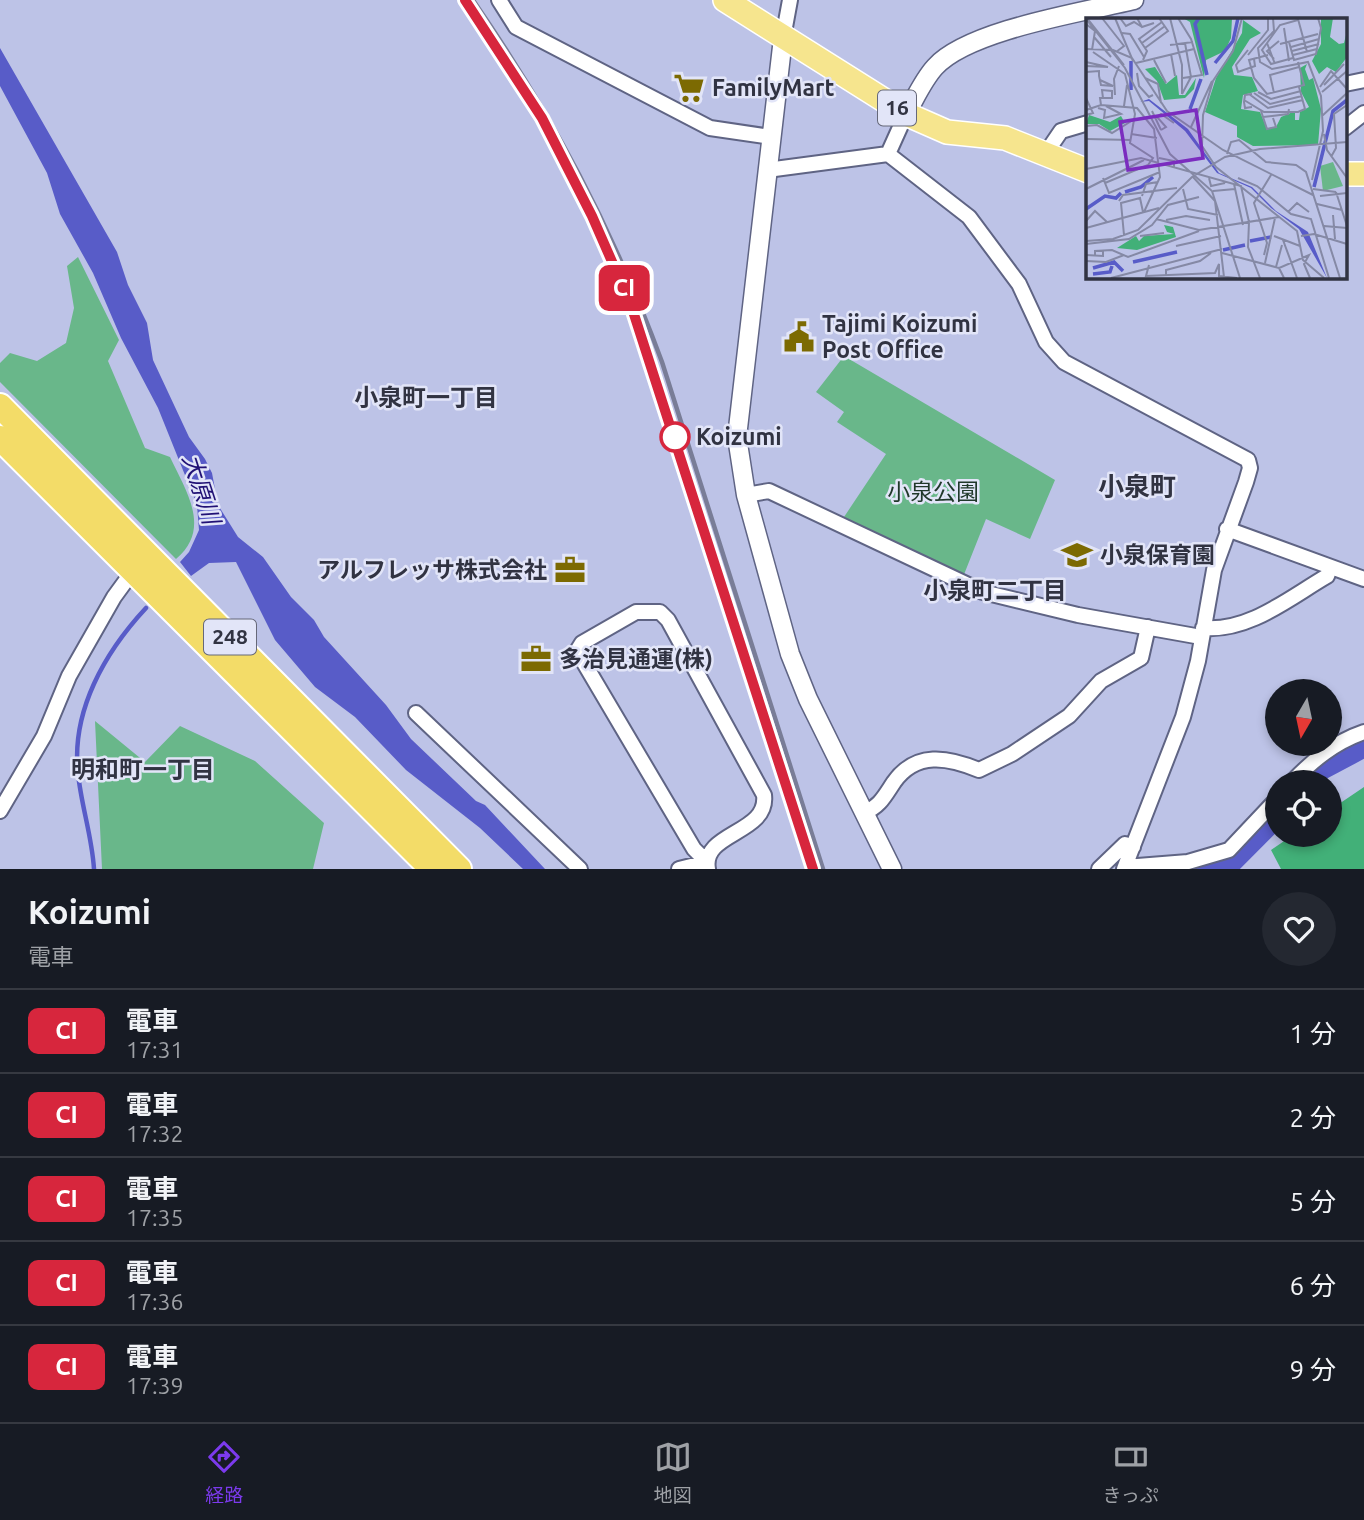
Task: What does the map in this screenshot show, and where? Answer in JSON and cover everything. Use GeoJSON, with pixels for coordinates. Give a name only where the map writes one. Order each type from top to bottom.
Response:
{"type":"FeatureCollection","features":[{"type":"Feature","properties":{"kind":"highway","name":"248"},"geometry":{"type":"LineString","coordinates":[[0,406],[459,869]]}},
{"type":"Feature","properties":{"kind":"highway","name":"248"},"geometry":{"type":"LineString","coordinates":[[0,438],[432,869]]}},
{"type":"Feature","properties":{"kind":"main road","name":"16"},"geometry":{"type":"LineString","coordinates":[[725,0],[906,114],[947,132],[1005,138],[1086,170]]}},
{"type":"Feature","properties":{"kind":"main road"},"geometry":{"type":"LineString","coordinates":[[1346,174],[1364,174]]}},
{"type":"Feature","properties":{"kind":"street"},"geometry":{"type":"LineString","coordinates":[[499,0],[516,27],[710,128],[771,137]]}},
{"type":"Feature","properties":{"kind":"street"},"geometry":{"type":"LineString","coordinates":[[790,0],[783,38],[737,437],[746,495],[790,654],[808,699],[892,869]]}},
{"type":"Feature","properties":{"kind":"street"},"geometry":{"type":"LineString","coordinates":[[888,154],[906,114],[935,67],[962,47],[995,35],[1134,0]]}},
{"type":"Feature","properties":{"kind":"street"},"geometry":{"type":"LineString","coordinates":[[1346,84],[1364,80]]}},
{"type":"Feature","properties":{"kind":"street"},"geometry":{"type":"LineString","coordinates":[[1346,127],[1364,113]]}},
{"type":"Feature","properties":{"kind":"street"},"geometry":{"type":"LineString","coordinates":[[1046,153],[1061,131],[1086,123]]}},
{"type":"Feature","properties":{"kind":"street"},"geometry":{"type":"LineString","coordinates":[[768,170],[888,154],[969,217],[1019,284],[1046,342],[1063,362],[1248,460],[1250,468],[1246,482],[1214,569],[1183,717],[1124,868],[1188,862],[1229,850],[1265,812]]}},
{"type":"Feature","properties":{"kind":"street"},"geometry":{"type":"LineString","coordinates":[[746,495],[769,491],[984,592],[1078,615],[1149,627],[1202,632],[1224,630],[1248,622],[1328,576],[1330,568]]}},
{"type":"Feature","properties":{"kind":"street"},"geometry":{"type":"LineString","coordinates":[[1227,529],[1364,579]]}},
{"type":"Feature","properties":{"kind":"street"},"geometry":{"type":"LineString","coordinates":[[0,811],[44,736],[69,676],[114,597],[133,571]]}},
{"type":"Feature","properties":{"kind":"street"},"geometry":{"type":"LineString","coordinates":[[636,612],[660,612],[668,620],[764,795],[765,807],[761,816],[722,841],[708,865],[694,849],[577,650],[582,643],[636,612]]}},
{"type":"Feature","properties":{"kind":"street"},"geometry":{"type":"LineString","coordinates":[[864,813],[882,803],[902,772],[916,762],[955,760],[979,770],[1012,754],[1069,716],[1101,681],[1141,658],[1149,627]]}},
{"type":"Feature","properties":{"kind":"street"},"geometry":{"type":"LineString","coordinates":[[416,713],[580,869]]}},
{"type":"Feature","properties":{"kind":"street"},"geometry":{"type":"LineString","coordinates":[[1303,770],[1333,747],[1364,732]]}},
{"type":"Feature","properties":{"kind":"street"},"geometry":{"type":"LineString","coordinates":[[1100,869],[1125,844],[1133,847]]}},
{"type":"Feature","properties":{"kind":"street"},"geometry":{"type":"LineString","coordinates":[[679,869],[708,865]]}},
{"type":"Feature","properties":{"kind":"green space"},"geometry":{"type":"Polygon","coordinates":[[[78,257],[119,340],[108,361],[145,448],[170,457],[188,496],[194,523],[192,535],[187,547],[176,559],[0,382],[0,363],[10,353],[37,361],[66,343],[74,308],[67,266],[78,257]]]}},
{"type":"Feature","properties":{"kind":"green space","name":"小泉公園"},"geometry":{"type":"Polygon","coordinates":[[[844,356],[1055,480],[1030,539],[986,519],[963,577],[844,517],[886,454],[837,422],[844,412],[816,392],[844,356]]]}},
{"type":"Feature","properties":{"kind":"green space"},"geometry":{"type":"Polygon","coordinates":[[[95,721],[145,762],[180,726],[255,761],[324,823],[313,869],[102,869],[95,721]]]}},
{"type":"Feature","properties":{"kind":"green space"},"geometry":{"type":"Polygon","coordinates":[[[1364,787],[1364,869],[1281,869],[1271,850],[1275,847],[1342,847],[1342,802],[1364,787]]]}},
{"type":"Feature","properties":{"kind":"water","name":"大原川"},"geometry":{"type":"Polygon","coordinates":[[[0,48],[117,252],[128,285],[147,323],[153,360],[189,437],[212,473],[218,505],[238,537],[263,557],[291,597],[386,705],[411,739],[476,801],[485,805],[545,869],[523,869],[480,828],[406,770],[355,717],[315,687],[275,640],[236,562],[209,563],[191,576],[180,562],[189,552],[199,530],[197,505],[158,408],[121,338],[93,273],[60,214],[47,173],[0,86],[0,48]]]}},
{"type":"Feature","properties":{"kind":"waterway"},"geometry":{"type":"LineString","coordinates":[[94,869],[78,773],[80,727],[94,684],[105,663],[146,608]]}},
{"type":"Feature","properties":{"kind":"waterway"},"geometry":{"type":"LineString","coordinates":[[1316,770],[1364,743]]}},
{"type":"Feature","properties":{"kind":"waterway"},"geometry":{"type":"LineString","coordinates":[[1201,869],[1230,859],[1265,824]]}},
{"type":"Feature","properties":{"kind":"railway"},"geometry":{"type":"LineString","coordinates":[[473,0],[555,130],[602,220],[643,313],[662,362],[823,869]]}},
{"type":"Feature","properties":{"kind":"train","name":"CI"},"geometry":{"type":"LineString","coordinates":[[465,0],[542,118],[592,216],[631,305],[813,869]]}},
{"type":"Feature","properties":{"kind":"place","name":"FamilyMart"},"geometry":{"type":"Point","coordinates":[689,88]}},
{"type":"Feature","properties":{"kind":"place","name":"Tajimi Koizumi Post Office"},"geometry":{"type":"Point","coordinates":[799,337]}},
{"type":"Feature","properties":{"kind":"place","name":"Koizumi"},"geometry":{"type":"Point","coordinates":[675,437]}},
{"type":"Feature","properties":{"kind":"place","name":"小泉保育園"},"geometry":{"type":"Point","coordinates":[1077,555]}},
{"type":"Feature","properties":{"kind":"place","name":"アルフレッサ株式会社"},"geometry":{"type":"Point","coordinates":[570,570]}},
{"type":"Feature","properties":{"kind":"place","name":"多治見通運(株)"},"geometry":{"type":"Point","coordinates":[536,659]}},
{"type":"Feature","properties":{"kind":"district","name":"小泉町一丁目"},"geometry":{"type":"Point","coordinates":[426,398]}},
{"type":"Feature","properties":{"kind":"district","name":"小泉町"},"geometry":{"type":"Point","coordinates":[1137,487]}},
{"type":"Feature","properties":{"kind":"district","name":"小泉町二丁目"},"geometry":{"type":"Point","coordinates":[995,591]}},
{"type":"Feature","properties":{"kind":"district","name":"明和町一丁目"},"geometry":{"type":"Point","coordinates":[143,770]}}]}
